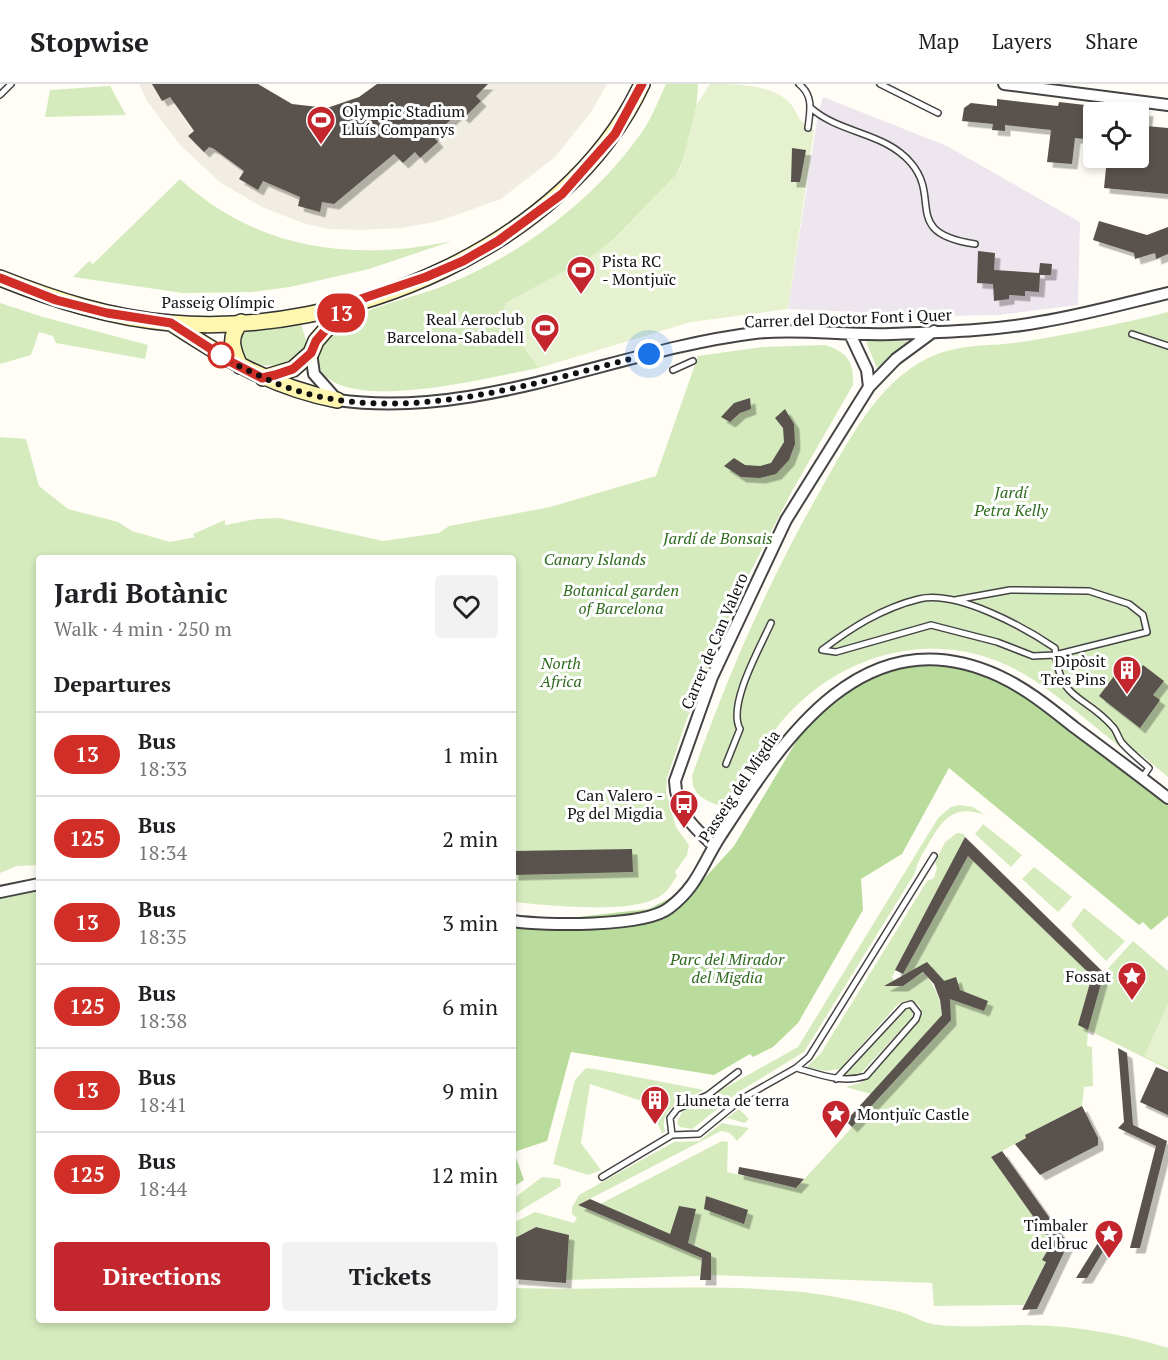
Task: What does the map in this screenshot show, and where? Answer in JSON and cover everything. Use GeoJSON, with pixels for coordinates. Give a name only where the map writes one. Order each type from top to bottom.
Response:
{"type":"FeatureCollection","features":[{"type":"Feature","properties":{"kind":"street","name":"Passeig Olímpic"},"geometry":{"type":"LineString","coordinates":[[0,279],[56,300],[107,313],[171,323],[276,321],[349,303],[426,277],[463,261],[529,219],[562,194],[615,134],[642,84]]}},
{"type":"Feature","properties":{"kind":"street"},"geometry":{"type":"LineString","coordinates":[[1004,84],[1168,105]]}},
{"type":"Feature","properties":{"kind":"street","name":"Carrer del Doctor Font i Quer"},"geometry":{"type":"LineString","coordinates":[[337,400],[370,405],[459,398],[544,381],[693,342],[758,333],[850,334],[934,331],[1040,322],[1168,292]]}},
{"type":"Feature","properties":{"kind":"street"},"geometry":{"type":"LineString","coordinates":[[262,378],[293,369],[349,303]]}},
{"type":"Feature","properties":{"kind":"street"},"geometry":{"type":"LineString","coordinates":[[302,316],[312,329],[314,374],[337,400]]}},
{"type":"Feature","properties":{"kind":"street"},"geometry":{"type":"LineString","coordinates":[[240,366],[231,343],[234,330],[241,322]]}},
{"type":"Feature","properties":{"kind":"street"},"geometry":{"type":"LineString","coordinates":[[171,323],[262,378],[309,394],[337,400]]}},
{"type":"Feature","properties":{"kind":"street","name":"Carrer de Can Valero"},"geometry":{"type":"LineString","coordinates":[[714,846],[690,824],[675,795],[678,768],[717,667],[786,520],[868,387],[896,359],[934,331]]}},
{"type":"Feature","properties":{"kind":"street"},"geometry":{"type":"LineString","coordinates":[[850,334],[867,370],[868,387]]}},
{"type":"Feature","properties":{"kind":"street","name":"Passeig del Migdia"},"geometry":{"type":"LineString","coordinates":[[516,922],[616,922],[649,918],[668,910],[697,881],[714,846],[773,757],[811,712],[843,686],[878,669],[919,659],[957,662],[998,676],[1030,693],[1168,798]]}},
{"type":"Feature","properties":{"kind":"street"},"geometry":{"type":"LineString","coordinates":[[0,892],[36,885]]}},
{"type":"Feature","properties":{"kind":"street"},"geometry":{"type":"LineString","coordinates":[[516,925],[525,923]]}},
{"type":"Feature","properties":{"kind":"lane"},"geometry":{"type":"LineString","coordinates":[[0,95],[11,84]]}},
{"type":"Feature","properties":{"kind":"lane"},"geometry":{"type":"LineString","coordinates":[[799,84],[805,89],[811,102],[808,128]]}},
{"type":"Feature","properties":{"kind":"lane"},"geometry":{"type":"LineString","coordinates":[[880,84],[938,113]]}},
{"type":"Feature","properties":{"kind":"lane"},"geometry":{"type":"LineString","coordinates":[[811,108],[832,123],[882,141],[903,154],[918,172],[927,213],[935,231],[957,241],[975,244]]}},
{"type":"Feature","properties":{"kind":"lane"},"geometry":{"type":"LineString","coordinates":[[1132,334],[1168,346]]}},
{"type":"Feature","properties":{"kind":"lane"},"geometry":{"type":"LineString","coordinates":[[673,370],[693,361]]}},
{"type":"Feature","properties":{"kind":"lane"},"geometry":{"type":"LineString","coordinates":[[1010,590],[1089,591],[1129,604],[1143,615],[1148,632],[1055,655],[1033,656],[997,642],[931,625],[836,652],[822,650],[859,622],[920,599],[955,600],[1010,590]]}},
{"type":"Feature","properties":{"kind":"lane"},"geometry":{"type":"LineString","coordinates":[[955,600],[1029,630],[1055,648],[1062,680],[1074,698],[1095,708],[1115,729],[1120,741],[1149,768],[1142,778]]}},
{"type":"Feature","properties":{"kind":"lane"},"geometry":{"type":"LineString","coordinates":[[726,764],[740,729],[735,719],[737,704],[771,623]]}},
{"type":"Feature","properties":{"kind":"lane"},"geometry":{"type":"LineString","coordinates":[[602,1177],[672,1135],[699,1134],[743,1098],[796,1068],[809,1057],[934,856]]}},
{"type":"Feature","properties":{"kind":"lane"},"geometry":{"type":"LineString","coordinates":[[796,1068],[836,1079],[854,1080],[866,1076],[916,1019],[918,1013],[915,1007],[911,1004],[904,1006],[836,1079]]}},
{"type":"Feature","properties":{"kind":"lane"},"geometry":{"type":"LineString","coordinates":[[672,1135],[670,1118],[677,1109],[708,1095],[738,1072]]}},
{"type":"Feature","properties":{"kind":"shaded area"},"geometry":{"type":"Polygon","coordinates":[[[139,84],[162,84],[188,125],[212,150],[214,149],[242,169],[299,196],[334,204],[394,154],[403,163],[415,152],[420,158],[438,142],[433,136],[458,113],[464,118],[481,101],[476,96],[488,84],[607,84],[592,111],[555,157],[501,199],[439,221],[402,228],[361,230],[328,229],[303,223],[262,207],[221,183],[180,145],[147,101],[139,84]]]}},
{"type":"Feature","properties":{"kind":"shaded area"},"geometry":{"type":"Polygon","coordinates":[[[823,97],[947,146],[1080,222],[1078,305],[999,315],[946,316],[788,309],[818,114],[823,97]]]}},
{"type":"Feature","properties":{"kind":"green space"},"geometry":{"type":"Polygon","coordinates":[[[666,84],[698,84],[692,132],[675,176],[615,238],[596,254],[505,304],[524,347],[539,368],[456,384],[387,391],[356,389],[333,381],[319,366],[318,356],[323,343],[343,323],[383,305],[438,288],[468,275],[525,243],[579,203],[625,155],[647,124],[666,84]]]}},
{"type":"Feature","properties":{"kind":"green space"},"geometry":{"type":"Polygon","coordinates":[[[710,84],[750,86],[770,91],[787,100],[801,121],[814,130],[788,309],[691,322],[539,368],[503,317],[505,304],[596,254],[615,238],[675,176],[681,166],[697,104],[710,84]]]}},
{"type":"Feature","properties":{"kind":"green space"},"geometry":{"type":"Polygon","coordinates":[[[110,86],[126,115],[45,117],[50,90],[110,86]]]}},
{"type":"Feature","properties":{"kind":"green space"},"geometry":{"type":"Polygon","coordinates":[[[180,179],[210,203],[241,222],[274,235],[308,244],[343,249],[379,250],[452,241],[369,269],[290,287],[253,292],[183,293],[73,277],[89,261],[93,264],[180,179]]]}},
{"type":"Feature","properties":{"kind":"green space"},"geometry":{"type":"Polygon","coordinates":[[[0,303],[148,345],[145,359],[56,343],[53,336],[39,332],[31,355],[0,364],[0,303]]]}},
{"type":"Feature","properties":{"kind":"green space","name":"Jardí Petra Kelly"},"geometry":{"type":"Polygon","coordinates":[[[1168,312],[1168,777],[1138,752],[1127,752],[1062,700],[1022,673],[992,659],[962,651],[931,649],[900,652],[870,660],[841,673],[814,690],[781,722],[727,800],[717,805],[699,795],[694,788],[692,776],[719,702],[766,595],[801,525],[855,430],[884,393],[919,363],[950,350],[1040,339],[1168,312]]]}},
{"type":"Feature","properties":{"kind":"green space"},"geometry":{"type":"Polygon","coordinates":[[[301,324],[307,343],[304,351],[293,361],[278,365],[253,365],[243,354],[240,346],[242,331],[301,324]]]}},
{"type":"Feature","properties":{"kind":"green space"},"geometry":{"type":"Polygon","coordinates":[[[868,340],[907,341],[909,343],[877,368],[866,342],[868,340]]]}},
{"type":"Feature","properties":{"kind":"green space","name":"Botanical garden of Barcelona"},"geometry":{"type":"Polygon","coordinates":[[[825,345],[844,354],[848,359],[852,370],[853,385],[792,491],[737,598],[686,721],[667,778],[666,792],[676,827],[689,845],[687,855],[675,872],[677,876],[663,894],[651,901],[613,907],[568,907],[516,902],[516,555],[36,555],[36,865],[17,866],[0,873],[0,437],[26,439],[39,486],[68,509],[118,522],[132,531],[170,542],[195,537],[193,534],[225,520],[225,525],[256,519],[279,518],[383,541],[439,533],[449,526],[550,507],[656,476],[698,356],[762,347],[825,345]]]}},
{"type":"Feature","properties":{"kind":"green space","name":"Parc del Mirador del Migdia"},"geometry":{"type":"Polygon","coordinates":[[[924,666],[951,667],[996,679],[1031,700],[1168,805],[1168,916],[1151,930],[1143,922],[1139,925],[949,768],[902,854],[861,879],[863,910],[798,1023],[773,1047],[753,1057],[750,1054],[714,1075],[571,1052],[547,1141],[516,1151],[516,926],[525,923],[649,909],[702,881],[734,846],[806,725],[824,707],[870,678],[895,669],[924,666]]]}},
{"type":"Feature","properties":{"kind":"green space"},"geometry":{"type":"Polygon","coordinates":[[[959,805],[973,807],[985,815],[966,811],[958,812],[939,827],[917,865],[915,873],[804,1052],[740,1091],[692,1129],[680,1127],[677,1123],[682,1112],[798,1047],[938,818],[951,807],[959,805]]]}},
{"type":"Feature","properties":{"kind":"green space"},"geometry":{"type":"Polygon","coordinates":[[[983,824],[1022,855],[1011,867],[975,834],[983,824]]]}},
{"type":"Feature","properties":{"kind":"green space"},"geometry":{"type":"Polygon","coordinates":[[[957,833],[964,834],[965,837],[892,977],[897,986],[903,986],[923,972],[936,992],[942,1015],[871,1094],[846,1087],[863,1082],[919,1021],[921,1009],[913,1001],[904,1001],[897,1005],[840,1069],[825,1071],[807,1067],[821,1053],[927,881],[934,878],[937,867],[935,863],[945,842],[957,833]]]}},
{"type":"Feature","properties":{"kind":"green space"},"geometry":{"type":"Polygon","coordinates":[[[968,856],[1092,976],[1088,1029],[1104,973],[1133,941],[1168,971],[1168,1069],[1088,1030],[1087,1046],[1092,1047],[1093,1086],[1084,1087],[1082,1106],[1025,1135],[1026,1138],[991,1157],[1052,1243],[1043,1259],[1046,1262],[1024,1305],[934,1306],[932,1283],[711,1275],[711,1253],[600,1204],[722,1141],[728,1142],[727,1172],[796,1188],[951,1020],[945,989],[927,963],[901,977],[968,856]]]}},
{"type":"Feature","properties":{"kind":"green space"},"geometry":{"type":"Polygon","coordinates":[[[1034,867],[1072,897],[1058,912],[1022,879],[1034,867]]]}},
{"type":"Feature","properties":{"kind":"green space"},"geometry":{"type":"Polygon","coordinates":[[[36,885],[36,1323],[516,1323],[516,1288],[767,1289],[803,1292],[864,1303],[939,1325],[1030,1325],[1100,1332],[1168,1348],[1168,1360],[0,1360],[0,892],[36,885]]]}},
{"type":"Feature","properties":{"kind":"green space"},"geometry":{"type":"Polygon","coordinates":[[[1084,908],[1125,941],[1106,961],[1071,925],[1084,908]]]}},
{"type":"Feature","properties":{"kind":"green space"},"geometry":{"type":"Polygon","coordinates":[[[1168,1004],[1168,1067],[1144,1056],[1168,1004]]]}},
{"type":"Feature","properties":{"kind":"green space"},"geometry":{"type":"Polygon","coordinates":[[[910,1009],[913,1012],[912,1018],[860,1074],[841,1077],[904,1010],[910,1009]]]}},
{"type":"Feature","properties":{"kind":"green space"},"geometry":{"type":"Polygon","coordinates":[[[586,1068],[704,1090],[681,1101],[669,1110],[665,1116],[665,1132],[662,1133],[648,1103],[590,1084],[581,1143],[601,1170],[588,1175],[553,1164],[575,1080],[586,1068]]]}},
{"type":"Feature","properties":{"kind":"green space"},"geometry":{"type":"Polygon","coordinates":[[[739,1109],[749,1119],[745,1123],[727,1118],[739,1109]]]}},
{"type":"Feature","properties":{"kind":"green space"},"geometry":{"type":"Polygon","coordinates":[[[722,1123],[749,1128],[737,1141],[730,1133],[721,1131],[578,1205],[702,1258],[700,1276],[566,1280],[569,1235],[536,1227],[516,1237],[516,1222],[535,1212],[574,1223],[577,1218],[572,1214],[572,1207],[579,1195],[674,1142],[699,1141],[722,1123]]]}},
{"type":"Feature","properties":{"kind":"green space","name":"Parc del Mirador del Migdia"},"geometry":{"type":"Polygon","coordinates":[[[516,1158],[524,1180],[516,1185],[516,1158]]]}},
{"type":"Feature","properties":{"kind":"green space"},"geometry":{"type":"Polygon","coordinates":[[[542,1177],[560,1179],[561,1186],[516,1213],[516,1197],[542,1177]]]}},
{"type":"Feature","properties":{"kind":"building","name":"Olympic Stadium Lluís Companys"},"geometry":{"type":"Polygon","coordinates":[[[152,84],[258,84],[292,104],[327,108],[359,97],[377,84],[488,84],[476,96],[481,101],[464,118],[458,113],[433,136],[438,142],[420,158],[415,152],[403,163],[394,154],[334,204],[322,202],[320,212],[298,206],[300,197],[263,181],[258,190],[239,179],[244,171],[214,149],[209,147],[204,152],[188,136],[194,131],[170,97],[162,101],[152,84]]]}},
{"type":"Feature","properties":{"kind":"building"},"geometry":{"type":"Polygon","coordinates":[[[997,99],[1058,106],[1059,102],[1083,105],[1083,139],[1075,138],[1072,164],[1047,162],[1051,130],[1005,125],[1005,131],[992,130],[993,124],[962,121],[964,108],[971,103],[997,106],[997,99]]]}},
{"type":"Feature","properties":{"kind":"building"},"geometry":{"type":"Polygon","coordinates":[[[1149,126],[1168,128],[1168,194],[1104,188],[1106,168],[1149,168],[1149,126]]]}},
{"type":"Feature","properties":{"kind":"building"},"geometry":{"type":"Polygon","coordinates":[[[792,148],[806,150],[800,182],[791,182],[792,148]]]}},
{"type":"Feature","properties":{"kind":"building"},"geometry":{"type":"Polygon","coordinates":[[[1099,221],[1147,235],[1168,227],[1168,254],[1156,259],[1155,253],[1135,259],[1134,253],[1093,240],[1099,221]]]}},
{"type":"Feature","properties":{"kind":"building"},"geometry":{"type":"Polygon","coordinates":[[[978,251],[995,253],[994,270],[1039,273],[1040,263],[1052,264],[1051,275],[1040,275],[1039,292],[1025,291],[1025,296],[1009,295],[1009,299],[994,301],[993,284],[977,283],[978,251]]]}},
{"type":"Feature","properties":{"kind":"building"},"geometry":{"type":"Polygon","coordinates":[[[750,398],[751,409],[740,413],[730,422],[721,417],[734,403],[750,398]]]}},
{"type":"Feature","properties":{"kind":"building"},"geometry":{"type":"Polygon","coordinates":[[[785,409],[794,424],[795,444],[789,460],[776,474],[760,478],[741,477],[724,466],[734,458],[745,465],[760,466],[771,463],[784,442],[783,428],[775,418],[785,409]]]}},
{"type":"Feature","properties":{"kind":"building","name":"Dipòsit Tres Pins"},"geometry":{"type":"Polygon","coordinates":[[[1143,665],[1164,681],[1153,695],[1160,700],[1140,728],[1099,696],[1117,672],[1122,671],[1133,679],[1143,665]]]}},
{"type":"Feature","properties":{"kind":"building"},"geometry":{"type":"Polygon","coordinates":[[[965,837],[1104,973],[1088,1030],[1078,1025],[1092,976],[968,856],[903,974],[895,970],[965,837]]]}},
{"type":"Feature","properties":{"kind":"building"},"geometry":{"type":"Polygon","coordinates":[[[632,849],[633,872],[516,875],[516,851],[632,849]]]}},
{"type":"Feature","properties":{"kind":"building"},"geometry":{"type":"Polygon","coordinates":[[[927,962],[944,981],[956,977],[960,990],[988,1001],[984,1011],[950,999],[951,1020],[852,1127],[846,1121],[942,1015],[940,1000],[934,984],[923,972],[903,986],[884,986],[927,962]]]}},
{"type":"Feature","properties":{"kind":"building"},"geometry":{"type":"Polygon","coordinates":[[[1118,1048],[1127,1053],[1133,1125],[1167,1141],[1140,1248],[1130,1248],[1156,1146],[1118,1128],[1124,1122],[1118,1048]]]}},
{"type":"Feature","properties":{"kind":"building"},"geometry":{"type":"Polygon","coordinates":[[[1156,1067],[1168,1072],[1168,1115],[1140,1102],[1156,1067]]]}},
{"type":"Feature","properties":{"kind":"building"},"geometry":{"type":"Polygon","coordinates":[[[1082,1106],[1098,1138],[1098,1145],[1040,1175],[1015,1144],[1026,1138],[1025,1135],[1082,1106]]]}},
{"type":"Feature","properties":{"kind":"building"},"geometry":{"type":"Polygon","coordinates":[[[1002,1151],[1068,1244],[1037,1309],[1022,1310],[1046,1262],[1042,1260],[1052,1243],[991,1157],[1002,1151]]]}},
{"type":"Feature","properties":{"kind":"building"},"geometry":{"type":"Polygon","coordinates":[[[739,1167],[804,1179],[796,1188],[738,1174],[739,1167]]]}},
{"type":"Feature","properties":{"kind":"building"},"geometry":{"type":"Polygon","coordinates":[[[706,1196],[748,1210],[744,1224],[704,1209],[706,1196]]]}},
{"type":"Feature","properties":{"kind":"building"},"geometry":{"type":"Polygon","coordinates":[[[590,1199],[670,1234],[679,1206],[696,1209],[688,1243],[711,1253],[711,1280],[700,1280],[702,1258],[578,1205],[590,1199]]]}},
{"type":"Feature","properties":{"kind":"building"},"geometry":{"type":"Polygon","coordinates":[[[536,1227],[569,1235],[566,1283],[516,1279],[516,1237],[536,1227]]]}},
{"type":"Feature","properties":{"kind":"building"},"geometry":{"type":"Polygon","coordinates":[[[1101,1238],[1111,1238],[1087,1278],[1076,1278],[1101,1238]]]}},
{"type":"Feature","properties":{"kind":"bus line","name":"13"},"geometry":{"type":"LineString","coordinates":[[0,278],[56,300],[107,313],[171,323],[231,362],[262,378],[275,375],[293,369],[311,353],[316,341],[349,303],[426,277],[463,261],[498,241],[562,194],[615,134],[642,84]]}},
{"type":"Feature","properties":{"kind":"place","name":"Olympic Stadium Lluís Companys"},"geometry":{"type":"Point","coordinates":[321,146]}},
{"type":"Feature","properties":{"kind":"place","name":"Pista RC - Montjuïc"},"geometry":{"type":"Point","coordinates":[581,296]}},
{"type":"Feature","properties":{"kind":"place","name":"Real Aeroclub Barcelona-Sabadell"},"geometry":{"type":"Point","coordinates":[545,354]}},
{"type":"Feature","properties":{"kind":"place","name":"Dipòsit Tres Pins"},"geometry":{"type":"Point","coordinates":[1127,696]}},
{"type":"Feature","properties":{"kind":"place","name":"Can Valero - Pg del Migdia"},"geometry":{"type":"Point","coordinates":[684,830]}},
{"type":"Feature","properties":{"kind":"place","name":"Fossat"},"geometry":{"type":"Point","coordinates":[1132,1002]}},
{"type":"Feature","properties":{"kind":"place","name":"Lluneta de terra"},"geometry":{"type":"Point","coordinates":[655,1126]}},
{"type":"Feature","properties":{"kind":"place","name":"Montjuïc Castle"},"geometry":{"type":"Point","coordinates":[836,1140]}},
{"type":"Feature","properties":{"kind":"place","name":"Timbaler del bruc"},"geometry":{"type":"Point","coordinates":[1109,1260]}},
{"type":"Feature","properties":{"kind":"route"},"geometry":{"type":"LineString","coordinates":[[221,355],[219,354],[274,383],[309,394],[370,405],[459,398],[544,381],[649,354]]}},
{"type":"Feature","properties":{"kind":"park label","name":"Jardí de Bonsais"},"geometry":{"type":"Point","coordinates":[718,538]}},
{"type":"Feature","properties":{"kind":"park label","name":"Canary Islands"},"geometry":{"type":"Point","coordinates":[595,559]}},
{"type":"Feature","properties":{"kind":"park label","name":"North Africa"},"geometry":{"type":"Point","coordinates":[561,672]}}]}
